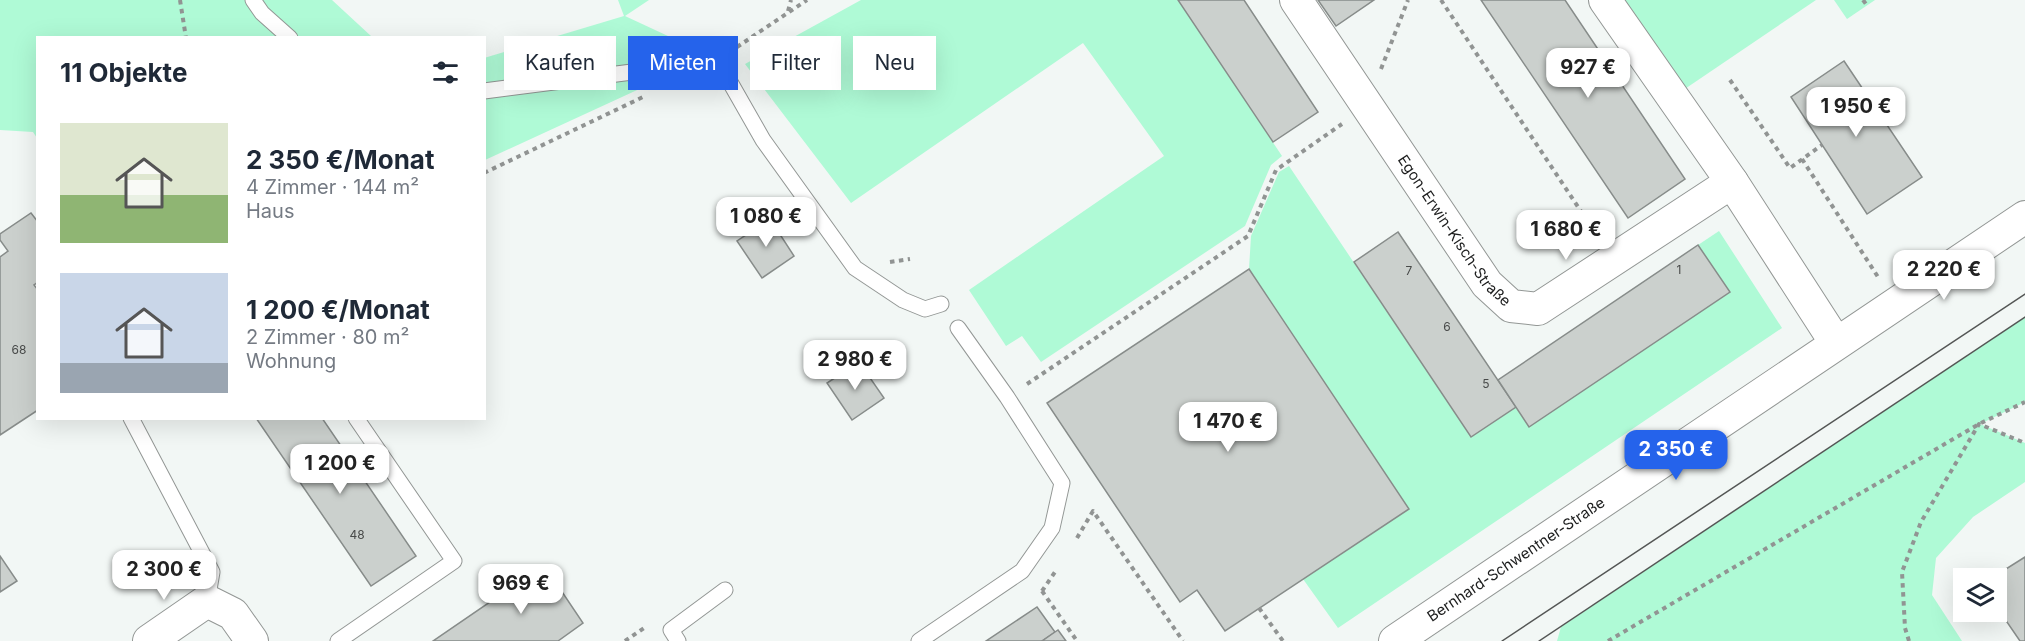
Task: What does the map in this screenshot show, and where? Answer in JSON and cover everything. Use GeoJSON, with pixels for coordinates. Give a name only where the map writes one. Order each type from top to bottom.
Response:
{"type":"FeatureCollection","features":[{"type":"Feature","properties":{"kind":"street","name":"Egon-Erwin-Kisch-Straße"},"geometry":{"type":"LineString","coordinates":[[1296,0],[1487,284],[1511,306],[1538,309],[1732,182]]}},
{"type":"Feature","properties":{"kind":"street"},"geometry":{"type":"LineString","coordinates":[[1605,0],[1732,182],[1836,343]]}},
{"type":"Feature","properties":{"kind":"street","name":"Bernhard-Schwentner-Straße"},"geometry":{"type":"LineString","coordinates":[[1395,641],[2025,217]]}},
{"type":"Feature","properties":{"kind":"street"},"geometry":{"type":"LineString","coordinates":[[149,641],[207,601],[233,614],[252,641]]}},
{"type":"Feature","properties":{"kind":"lane"},"geometry":{"type":"LineString","coordinates":[[253,0],[262,13],[288,36]]}},
{"type":"Feature","properties":{"kind":"lane"},"geometry":{"type":"LineString","coordinates":[[486,91],[628,73]]}},
{"type":"Feature","properties":{"kind":"lane"},"geometry":{"type":"LineString","coordinates":[[735,90],[763,140],[855,268],[903,300],[925,309],[941,304]]}},
{"type":"Feature","properties":{"kind":"lane"},"geometry":{"type":"LineString","coordinates":[[919,641],[1022,571],[1052,528],[1062,483],[958,328]]}},
{"type":"Feature","properties":{"kind":"lane"},"geometry":{"type":"LineString","coordinates":[[132,420],[212,572],[207,601]]}},
{"type":"Feature","properties":{"kind":"lane"},"geometry":{"type":"LineString","coordinates":[[338,641],[454,561],[357,420]]}},
{"type":"Feature","properties":{"kind":"lane"},"geometry":{"type":"LineString","coordinates":[[678,641],[671,630],[725,591]]}},
{"type":"Feature","properties":{"kind":"path"},"geometry":{"type":"LineString","coordinates":[[180,0],[186,36]]}},
{"type":"Feature","properties":{"kind":"path"},"geometry":{"type":"LineString","coordinates":[[788,12],[792,0]]}},
{"type":"Feature","properties":{"kind":"path"},"geometry":{"type":"LineString","coordinates":[[738,47],[807,0]]}},
{"type":"Feature","properties":{"kind":"path"},"geometry":{"type":"LineString","coordinates":[[1018,390],[1248,236],[1276,170],[1367,106],[1408,0]]}},
{"type":"Feature","properties":{"kind":"path"},"geometry":{"type":"LineString","coordinates":[[1442,0],[1613,260]]}},
{"type":"Feature","properties":{"kind":"path"},"geometry":{"type":"LineString","coordinates":[[1730,80],[1790,168],[1822,146]]}},
{"type":"Feature","properties":{"kind":"path"},"geometry":{"type":"LineString","coordinates":[[486,172],[646,96]]}},
{"type":"Feature","properties":{"kind":"path"},"geometry":{"type":"LineString","coordinates":[[1802,159],[1896,304]]}},
{"type":"Feature","properties":{"kind":"path"},"geometry":{"type":"LineString","coordinates":[[1608,641],[1979,424],[2025,402]]}},
{"type":"Feature","properties":{"kind":"path"},"geometry":{"type":"LineString","coordinates":[[1979,424],[2025,443]]}},
{"type":"Feature","properties":{"kind":"path"},"geometry":{"type":"LineString","coordinates":[[1909,641],[1905,628],[1902,572],[1921,522],[1979,424]]}},
{"type":"Feature","properties":{"kind":"path"},"geometry":{"type":"LineString","coordinates":[[1074,541],[1093,511],[1183,641]]}},
{"type":"Feature","properties":{"kind":"path"},"geometry":{"type":"LineString","coordinates":[[1042,591],[1061,561]]}},
{"type":"Feature","properties":{"kind":"path"},"geometry":{"type":"LineString","coordinates":[[1022,571],[1042,591],[1077,641]]}},
{"type":"Feature","properties":{"kind":"path"},"geometry":{"type":"LineString","coordinates":[[1259,608],[1282,641]]}},
{"type":"Feature","properties":{"kind":"path"},"geometry":{"type":"LineString","coordinates":[[625,641],[644,628]]}},
{"type":"Feature","properties":{"kind":"green space"},"geometry":{"type":"Polygon","coordinates":[[[0,0],[332,0],[371,36],[36,36],[36,136],[33,132],[0,130],[0,0]]]}},
{"type":"Feature","properties":{"kind":"green space"},"geometry":{"type":"Polygon","coordinates":[[[618,0],[649,0],[625,16],[668,36],[628,36],[628,90],[637,90],[486,160],[486,57],[504,52],[504,90],[616,90],[616,36],[557,36],[624,16],[618,0]]]}},
{"type":"Feature","properties":{"kind":"green space"},"geometry":{"type":"Polygon","coordinates":[[[861,0],[1178,0],[1282,156],[1271,165],[1245,226],[1041,362],[1022,336],[1006,346],[969,290],[1164,156],[1083,43],[851,203],[765,90],[841,90],[841,36],[796,36],[861,0]]]}},
{"type":"Feature","properties":{"kind":"green space"},"geometry":{"type":"Polygon","coordinates":[[[1605,0],[1816,0],[1673,97],[1605,0]]]}},
{"type":"Feature","properties":{"kind":"green space"},"geometry":{"type":"Polygon","coordinates":[[[1834,0],[1875,0],[1847,19],[1834,0]]]}},
{"type":"Feature","properties":{"kind":"green space"},"geometry":{"type":"Polygon","coordinates":[[[750,61],[750,71],[745,64],[750,61]]]}},
{"type":"Feature","properties":{"kind":"green space"},"geometry":{"type":"Polygon","coordinates":[[[1289,166],[1471,437],[1516,407],[1529,426],[1729,293],[1698,245],[1719,231],[1782,328],[1338,628],[1303,579],[1408,508],[1249,269],[1251,236],[1279,172],[1289,166]]]}},
{"type":"Feature","properties":{"kind":"green space"},"geometry":{"type":"Polygon","coordinates":[[[2025,317],[2025,402],[1980,424],[2025,443],[2025,482],[1973,517],[1936,558],[1932,595],[1962,641],[1557,641],[1561,627],[2025,317]]]}},
{"type":"Feature","properties":{"kind":"building"},"geometry":{"type":"Polygon","coordinates":[[[1178,0],[1244,0],[1318,112],[1273,142],[1178,0]]]}},
{"type":"Feature","properties":{"kind":"building"},"geometry":{"type":"Polygon","coordinates":[[[1318,0],[1374,0],[1336,26],[1318,0]]]}},
{"type":"Feature","properties":{"kind":"building"},"geometry":{"type":"Polygon","coordinates":[[[1481,0],[1565,0],[1685,179],[1628,218],[1481,0]]]}},
{"type":"Feature","properties":{"kind":"building"},"geometry":{"type":"Polygon","coordinates":[[[1844,61],[1922,177],[1867,214],[1791,97],[1844,61]]]}},
{"type":"Feature","properties":{"kind":"building"},"geometry":{"type":"Polygon","coordinates":[[[31,213],[36,219],[36,284],[34,285],[36,288],[36,411],[0,435],[0,257],[8,251],[0,240],[0,234],[31,213]]]}},
{"type":"Feature","properties":{"kind":"building"},"geometry":{"type":"Polygon","coordinates":[[[770,219],[794,256],[762,278],[737,241],[770,219]]]}},
{"type":"Feature","properties":{"kind":"building"},"geometry":{"type":"Polygon","coordinates":[[[1398,232],[1516,407],[1471,437],[1354,262],[1398,232]]]}},
{"type":"Feature","properties":{"kind":"building"},"geometry":{"type":"Polygon","coordinates":[[[1698,245],[1730,292],[1529,427],[1498,380],[1698,245]]]}},
{"type":"Feature","properties":{"kind":"building"},"geometry":{"type":"Polygon","coordinates":[[[1249,269],[1409,509],[1225,631],[1197,590],[1180,602],[1047,403],[1249,269]]]}},
{"type":"Feature","properties":{"kind":"building"},"geometry":{"type":"Polygon","coordinates":[[[859,362],[884,398],[852,420],[827,383],[859,362]]]}},
{"type":"Feature","properties":{"kind":"building"},"geometry":{"type":"Polygon","coordinates":[[[257,420],[323,420],[416,556],[371,586],[257,420]]]}},
{"type":"Feature","properties":{"kind":"building"},"geometry":{"type":"Polygon","coordinates":[[[0,556],[17,581],[0,592],[0,556]]]}},
{"type":"Feature","properties":{"kind":"building"},"geometry":{"type":"Polygon","coordinates":[[[2025,557],[2025,641],[2020,641],[2007,622],[2007,568],[2025,557]]]}},
{"type":"Feature","properties":{"kind":"building"},"geometry":{"type":"Polygon","coordinates":[[[544,565],[583,623],[558,641],[433,641],[544,565]]]}},
{"type":"Feature","properties":{"kind":"building"},"geometry":{"type":"Polygon","coordinates":[[[1037,607],[1055,632],[1042,641],[986,641],[1037,607]]]}},
{"type":"Feature","properties":{"kind":"building"},"geometry":{"type":"Polygon","coordinates":[[[1058,630],[1066,641],[1042,641],[1055,632],[1058,630]]]}},
{"type":"Feature","properties":{"kind":"tram line"},"geometry":{"type":"LineString","coordinates":[[1502,641],[2025,294]]}},
{"type":"Feature","properties":{"kind":"tram line"},"geometry":{"type":"LineString","coordinates":[[1539,641],[2025,317]]}}]}
